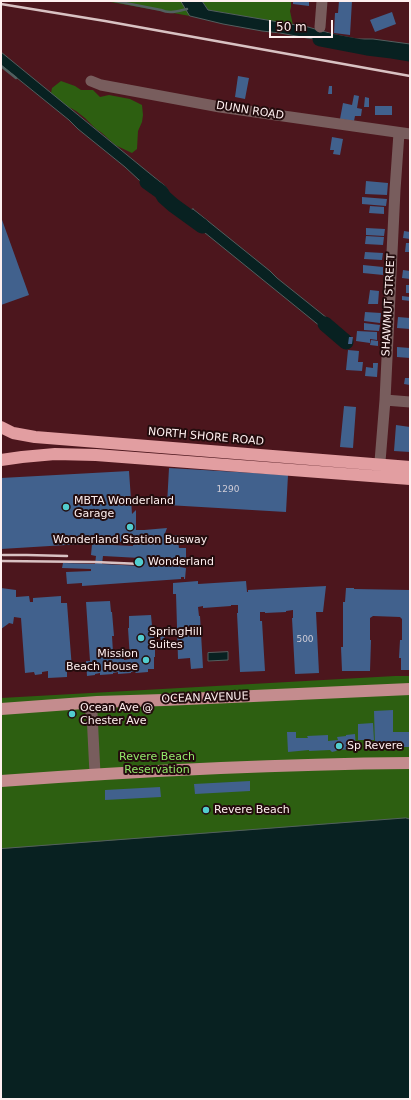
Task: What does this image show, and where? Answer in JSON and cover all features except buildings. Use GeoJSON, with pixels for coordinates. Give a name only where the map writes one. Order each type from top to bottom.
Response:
{"type":"FeatureCollection","features":[{"type":"Feature","properties":{"kind":"highway","name":"NORTH SHORE ROAD"},"geometry":{"type":"LineString","coordinates":[[1,427],[13,433],[35,437],[380,470],[410,479]]}},
{"type":"Feature","properties":{"kind":"highway","name":"NORTH SHORE ROAD"},"geometry":{"type":"LineString","coordinates":[[1,460],[56,454],[380,470],[410,467]]}},
{"type":"Feature","properties":{"kind":"main road","name":"OCEAN AVENUE"},"geometry":{"type":"LineString","coordinates":[[1,708],[410,689]]}},
{"type":"Feature","properties":{"kind":"main road"},"geometry":{"type":"LineString","coordinates":[[1,781],[95,774],[254,767],[410,764]]}},
{"type":"Feature","properties":{"kind":"street"},"geometry":{"type":"LineString","coordinates":[[320,27],[322,1]]}},
{"type":"Feature","properties":{"kind":"street","name":"DUNN ROAD"},"geometry":{"type":"LineString","coordinates":[[91,81],[101,85],[220,107],[405,134]]}},
{"type":"Feature","properties":{"kind":"street","name":"SHAWMUT STREET"},"geometry":{"type":"LineString","coordinates":[[380,470],[395,190],[405,134]]}},
{"type":"Feature","properties":{"kind":"street"},"geometry":{"type":"LineString","coordinates":[[384,400],[410,402]]}},
{"type":"Feature","properties":{"kind":"street"},"geometry":{"type":"LineString","coordinates":[[85,703],[92,713],[95,774]]}},
{"type":"Feature","properties":{"kind":"green space"},"geometry":{"type":"Polygon","coordinates":[[[105,1],[181,1],[190,16],[105,1]]]}},
{"type":"Feature","properties":{"kind":"green space"},"geometry":{"type":"Polygon","coordinates":[[[202,1],[291,1],[290,11],[293,25],[208,10],[202,1]]]}},
{"type":"Feature","properties":{"kind":"green space"},"geometry":{"type":"Polygon","coordinates":[[[61,81],[81,90],[93,90],[100,97],[109,95],[130,99],[142,105],[143,115],[138,131],[137,149],[132,153],[115,145],[76,111],[56,100],[51,93],[52,88],[61,81]]]}},
{"type":"Feature","properties":{"kind":"green space","name":"Revere Beach Reservation"},"geometry":{"type":"Polygon","coordinates":[[[410,676],[410,819],[1,849],[1,698],[410,676]]]}},
{"type":"Feature","properties":{"kind":"water"},"geometry":{"type":"Polygon","coordinates":[[[181,1],[202,1],[208,10],[308,27],[357,39],[373,39],[410,44],[410,53],[223,24],[190,16],[181,1]]]}},
{"type":"Feature","properties":{"kind":"water"},"geometry":{"type":"Polygon","coordinates":[[[1,52],[165,186],[167,188],[165,194],[160,194],[139,180],[69,120],[1,65],[1,52]]]}},
{"type":"Feature","properties":{"kind":"water"},"geometry":{"type":"Polygon","coordinates":[[[193,209],[342,330],[344,334],[342,337],[337,337],[326,331],[199,228],[185,215],[188,211],[193,209]]]}},
{"type":"Feature","properties":{"kind":"water"},"geometry":{"type":"Polygon","coordinates":[[[228,652],[228,660],[208,661],[208,653],[228,652]]]}},
{"type":"Feature","properties":{"kind":"water"},"geometry":{"type":"Polygon","coordinates":[[[406,818],[410,819],[410,1099],[1,1099],[1,849],[406,818]]]}},
{"type":"Feature","properties":{"kind":"waterway"},"geometry":{"type":"LineString","coordinates":[[115,1],[167,12],[187,9]]}},
{"type":"Feature","properties":{"kind":"waterway"},"geometry":{"type":"LineString","coordinates":[[320,39],[410,54]]}},
{"type":"Feature","properties":{"kind":"waterway"},"geometry":{"type":"LineString","coordinates":[[1,66],[16,78]]}},
{"type":"Feature","properties":{"kind":"waterway"},"geometry":{"type":"LineString","coordinates":[[147,182],[161,192],[173,205],[202,226]]}},
{"type":"Feature","properties":{"kind":"waterway"},"geometry":{"type":"LineString","coordinates":[[325,324],[346,342]]}},
{"type":"Feature","properties":{"kind":"railway"},"geometry":{"type":"LineString","coordinates":[[1,4],[105,21],[410,76]]}},
{"type":"Feature","properties":{"kind":"railway"},"geometry":{"type":"LineString","coordinates":[[3,555],[67,556]]}},
{"type":"Feature","properties":{"kind":"railway"},"geometry":{"type":"LineString","coordinates":[[1,561],[141,564]]}},
{"type":"Feature","properties":{"kind":"railway"},"geometry":{"type":"LineString","coordinates":[[180,561],[210,562]]}},
{"type":"Feature","properties":{"kind":"place","name":"MBTA Wonderland Garage"},"geometry":{"type":"Point","coordinates":[66,507]}},
{"type":"Feature","properties":{"kind":"place","name":"Wonderland Station Busway"},"geometry":{"type":"Point","coordinates":[130,527]}},
{"type":"Feature","properties":{"kind":"place","name":"Wonderland"},"geometry":{"type":"Point","coordinates":[139,562]}},
{"type":"Feature","properties":{"kind":"place","name":"SpringHill Suites"},"geometry":{"type":"Point","coordinates":[141,638]}},
{"type":"Feature","properties":{"kind":"place","name":"Mission Beach House"},"geometry":{"type":"Point","coordinates":[146,660]}},
{"type":"Feature","properties":{"kind":"place","name":"Ocean Ave @ Chester Ave"},"geometry":{"type":"Point","coordinates":[72,714]}},
{"type":"Feature","properties":{"kind":"place","name":"Sp Revere"},"geometry":{"type":"Point","coordinates":[339,746]}},
{"type":"Feature","properties":{"kind":"place","name":"Revere Beach"},"geometry":{"type":"Point","coordinates":[206,810]}}]}
